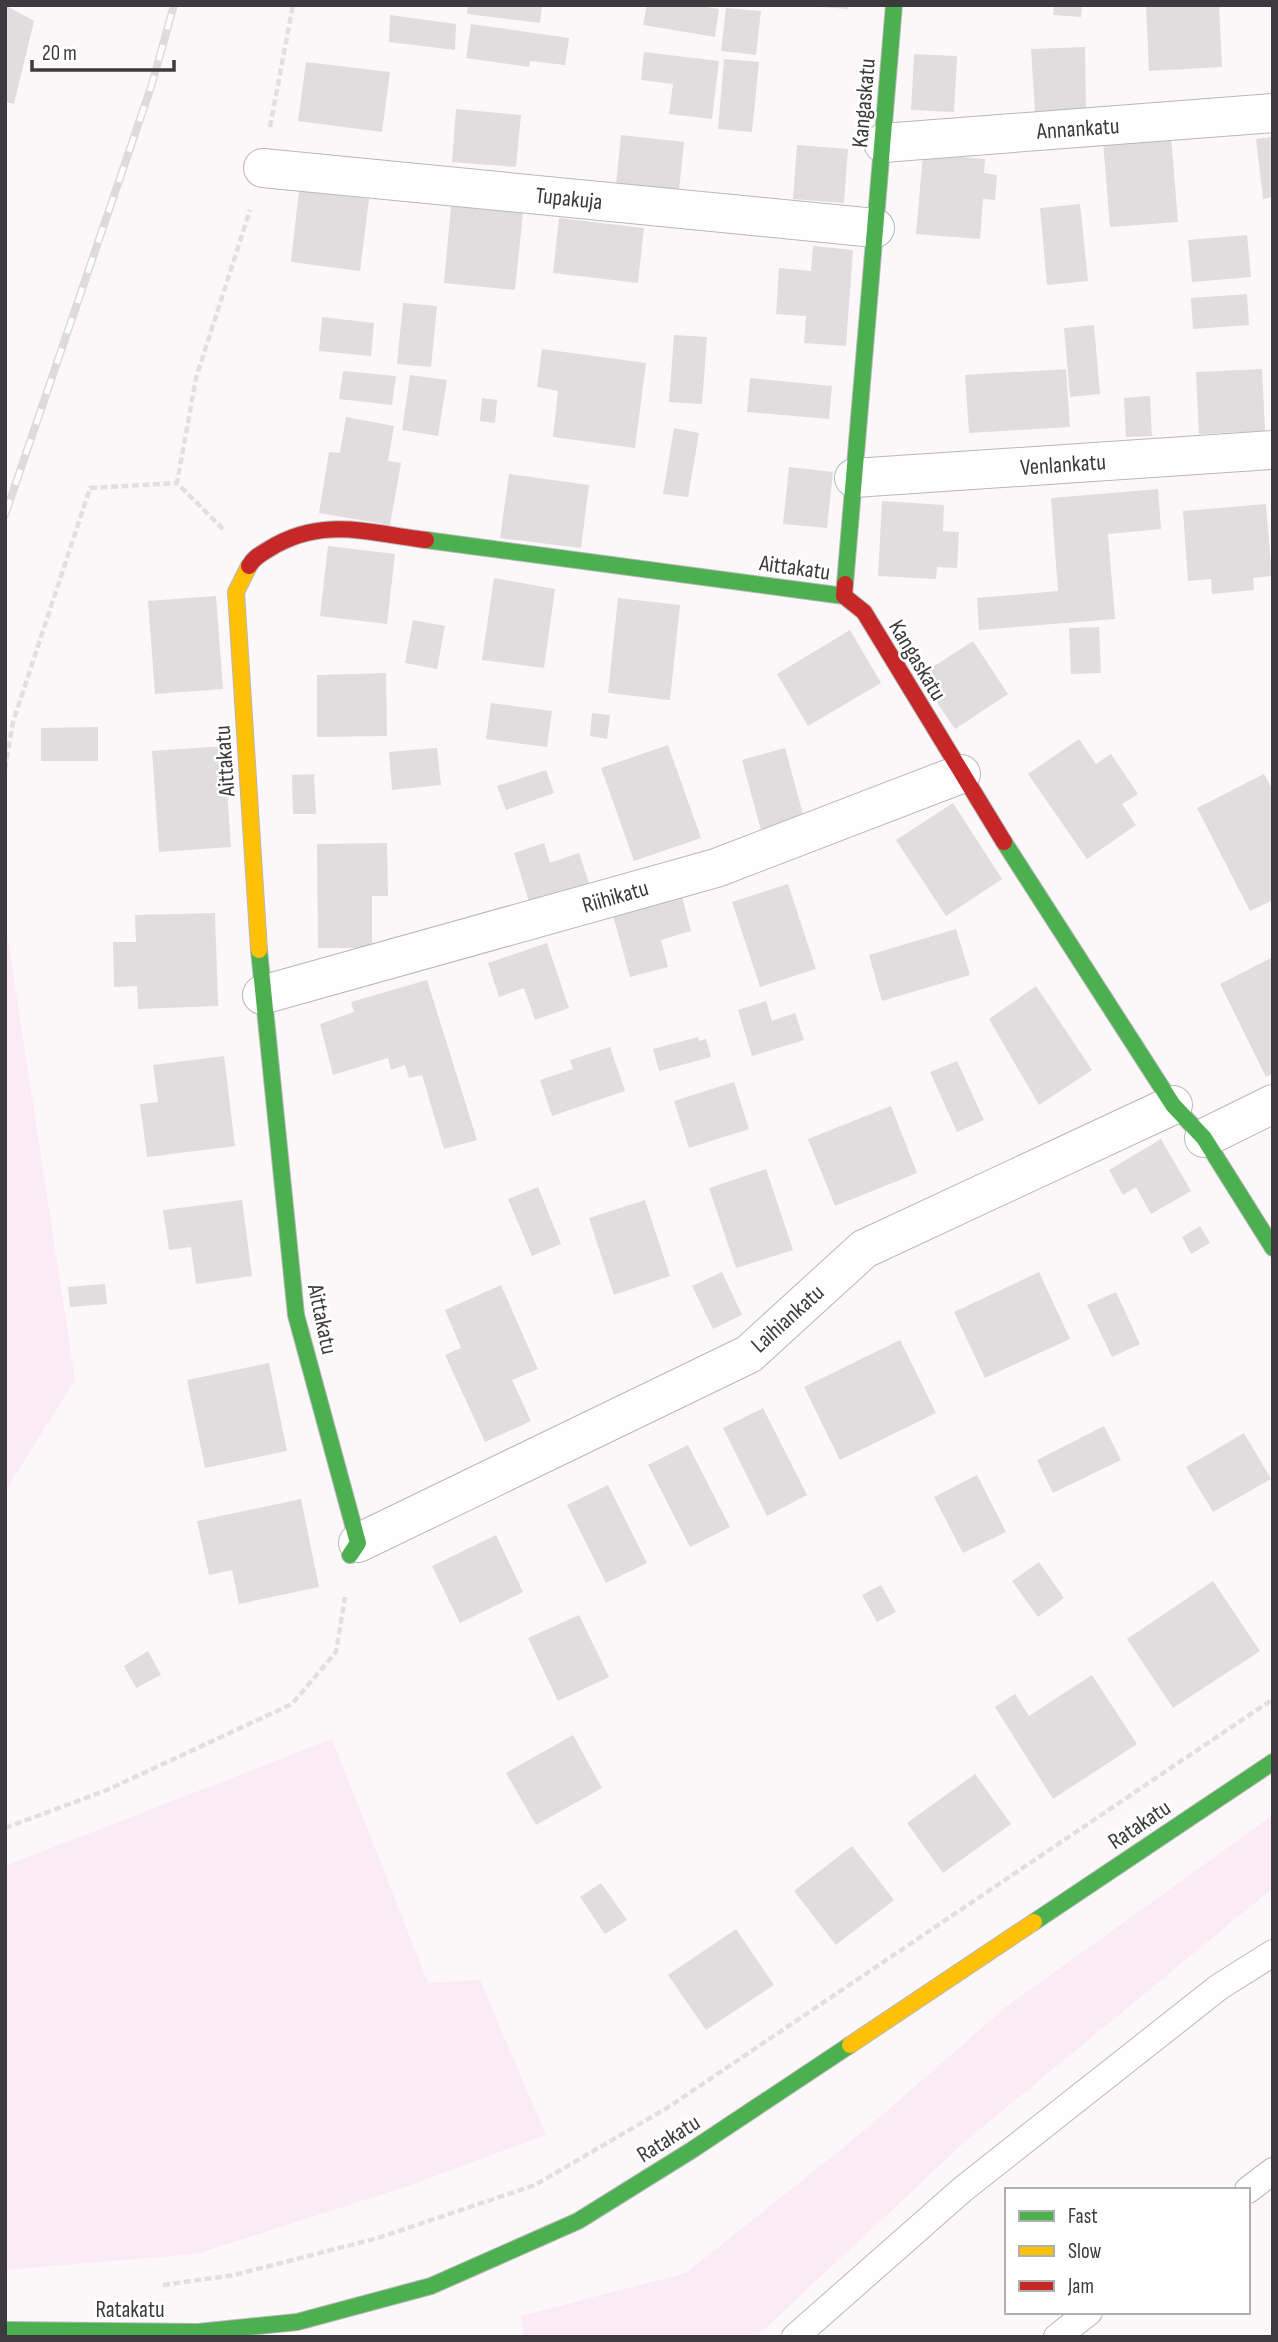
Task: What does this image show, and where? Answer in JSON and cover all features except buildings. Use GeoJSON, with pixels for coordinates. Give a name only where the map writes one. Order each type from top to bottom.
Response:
{"type":"FeatureCollection","features":[{"type":"Feature","properties":{"kind":"street","name":"Kangaskatu"},"geometry":{"type":"LineString","coordinates":[[894,5],[844,596],[864,612],[961,774],[1173,1105],[1204,1138],[1273,1248]]}},
{"type":"Feature","properties":{"kind":"street","name":"Annankatu"},"geometry":{"type":"LineString","coordinates":[[883,143],[1273,113]]}},
{"type":"Feature","properties":{"kind":"street","name":"Tupakuja"},"geometry":{"type":"LineString","coordinates":[[263,168],[875,228]]}},
{"type":"Feature","properties":{"kind":"street","name":"Venlankatu"},"geometry":{"type":"LineString","coordinates":[[854,478],[1273,450]]}},
{"type":"Feature","properties":{"kind":"street","name":"Aittakatu"},"geometry":{"type":"LineString","coordinates":[[354,1549],[296,1315],[262,995],[236,592],[253,559],[288,537],[325,527],[844,596]]}},
{"type":"Feature","properties":{"kind":"street","name":"Riihikatu"},"geometry":{"type":"LineString","coordinates":[[262,995],[716,868],[961,774]]}},
{"type":"Feature","properties":{"kind":"street"},"geometry":{"type":"LineString","coordinates":[[1204,1138],[1273,1104]]}},
{"type":"Feature","properties":{"kind":"street","name":"Laihiankatu"},"geometry":{"type":"LineString","coordinates":[[354,1549],[748,1354],[864,1250],[1173,1105]]}},
{"type":"Feature","properties":{"kind":"street","name":"Ratakatu"},"geometry":{"type":"LineString","coordinates":[[5,2330],[199,2335],[297,2322],[431,2286],[578,2221],[692,2150],[1273,1762]]}},
{"type":"Feature","properties":{"kind":"lane"},"geometry":{"type":"LineString","coordinates":[[794,2337],[974,2180],[1219,1987],[1273,1953]]}},
{"type":"Feature","properties":{"kind":"lane"},"geometry":{"type":"LineString","coordinates":[[1250,2188],[1273,2171]]}},
{"type":"Feature","properties":{"kind":"lane"},"geometry":{"type":"LineString","coordinates":[[1057,2337],[1086,2314]]}},
{"type":"Feature","properties":{"kind":"path"},"geometry":{"type":"LineString","coordinates":[[177,483],[196,378],[263,168],[293,5]]}},
{"type":"Feature","properties":{"kind":"path"},"geometry":{"type":"LineString","coordinates":[[5,769],[13,722],[90,488],[177,483],[253,559]]}},
{"type":"Feature","properties":{"kind":"path"},"geometry":{"type":"LineString","coordinates":[[5,1828],[107,1790],[292,1704],[336,1652],[354,1549]]}},
{"type":"Feature","properties":{"kind":"path"},"geometry":{"type":"LineString","coordinates":[[157,2286],[234,2276],[378,2238],[536,2185],[667,2108],[1273,1699]]}},
{"type":"Feature","properties":{"kind":"shaded area"},"geometry":{"type":"Polygon","coordinates":[[[5,920],[75,1380],[5,1491],[5,920]]]}},
{"type":"Feature","properties":{"kind":"shaded area"},"geometry":{"type":"Polygon","coordinates":[[[332,1739],[428,1983],[480,1980],[546,2135],[408,2186],[196,2254],[5,2270],[5,1866],[332,1739]]]}},
{"type":"Feature","properties":{"kind":"shaded area"},"geometry":{"type":"Polygon","coordinates":[[[1273,1815],[1273,1888],[968,2139],[756,2337],[524,2337],[521,2316],[686,2273],[859,2135],[1006,2007],[1273,1815]]]}},
{"type":"Feature","properties":{"kind":"railway"},"geometry":{"type":"LineString","coordinates":[[5,515],[151,87],[174,5]]}},
{"type":"Feature","properties":{"kind":"traffic: fast"},"geometry":{"type":"LineString","coordinates":[[845,584],[894,5]]}},
{"type":"Feature","properties":{"kind":"traffic: fast"},"geometry":{"type":"LineString","coordinates":[[426,540],[844,596]]}},
{"type":"Feature","properties":{"kind":"traffic: fast"},"geometry":{"type":"LineString","coordinates":[[1004,842],[1173,1105],[1204,1138],[1273,1248]]}},
{"type":"Feature","properties":{"kind":"traffic: fast"},"geometry":{"type":"LineString","coordinates":[[259,950],[296,1315],[358,1543],[350,1555]]}},
{"type":"Feature","properties":{"kind":"traffic: fast"},"geometry":{"type":"LineString","coordinates":[[1034,1922],[1273,1762]]}},
{"type":"Feature","properties":{"kind":"traffic: fast"},"geometry":{"type":"LineString","coordinates":[[5,2330],[198,2332],[297,2322],[431,2286],[578,2221],[692,2150],[850,2045]]}},
{"type":"Feature","properties":{"kind":"traffic: slow"},"geometry":{"type":"LineString","coordinates":[[249,566],[236,592],[259,950]]}},
{"type":"Feature","properties":{"kind":"traffic: slow"},"geometry":{"type":"LineString","coordinates":[[850,2045],[1034,1922]]}},
{"type":"Feature","properties":{"kind":"traffic: jam"},"geometry":{"type":"LineString","coordinates":[[249,566],[260,554],[289,539],[327,530],[365,531],[426,540]]}},
{"type":"Feature","properties":{"kind":"traffic: jam"},"geometry":{"type":"LineString","coordinates":[[845,584],[844,596],[864,612],[1004,842]]}}]}
